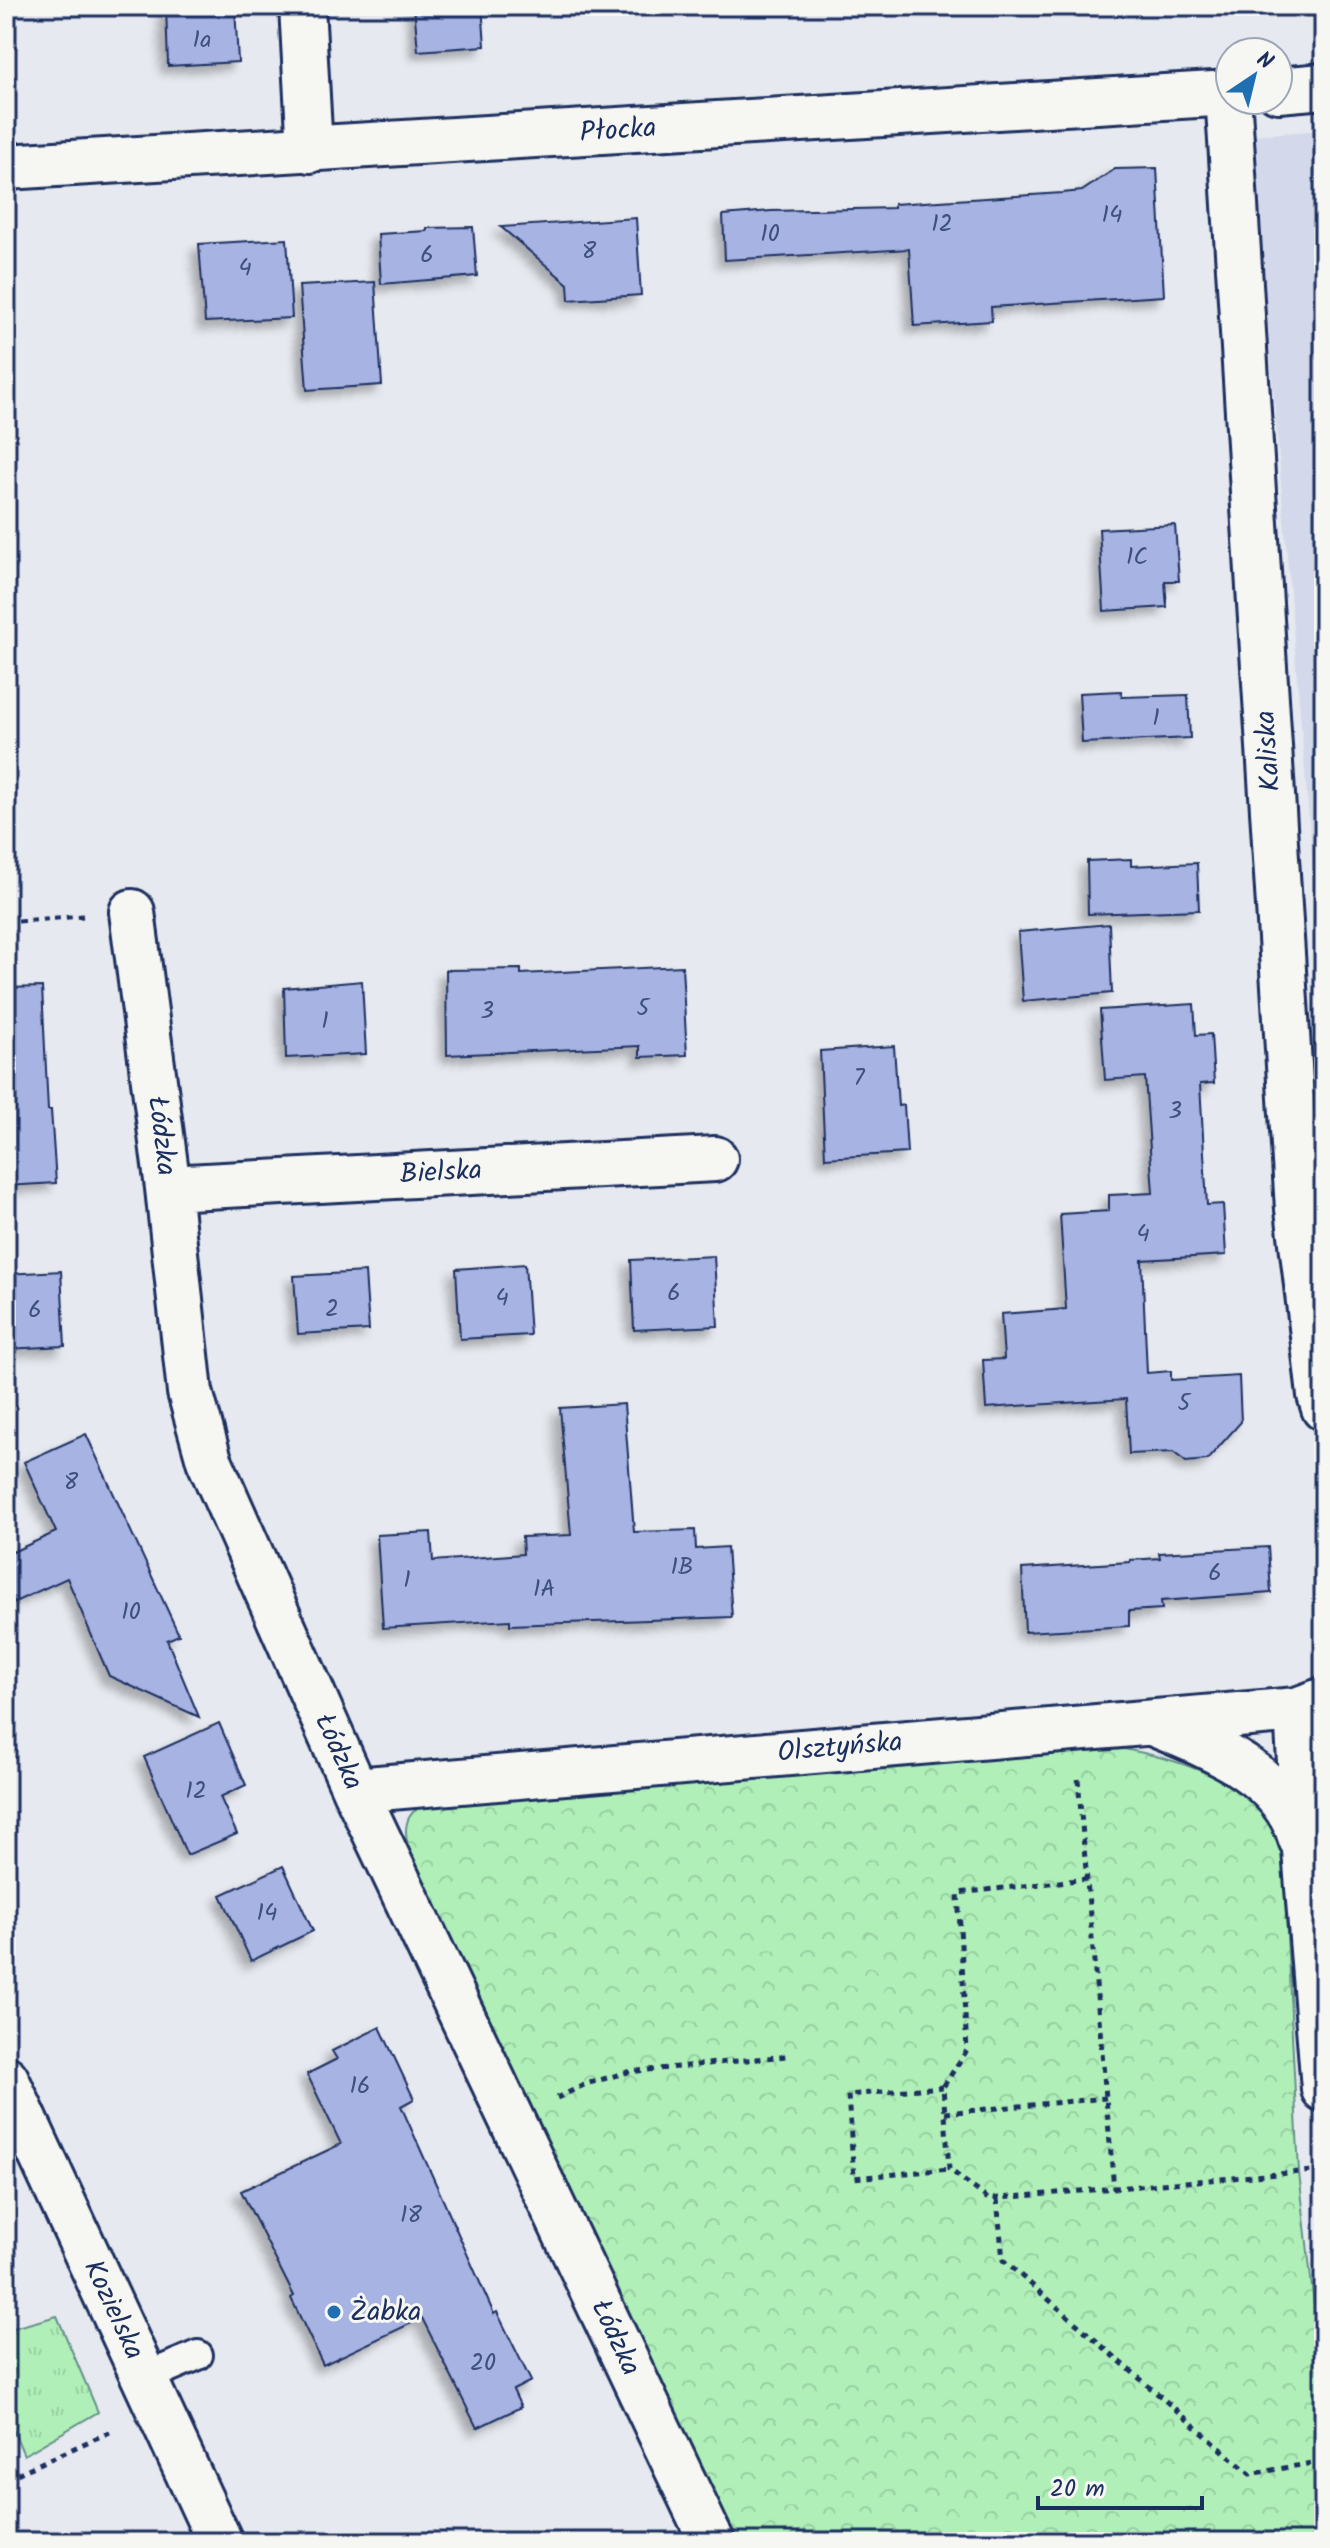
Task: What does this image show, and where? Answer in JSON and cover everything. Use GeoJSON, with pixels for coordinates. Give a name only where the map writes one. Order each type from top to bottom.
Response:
{"type":"FeatureCollection","features":[{"type":"Feature","properties":{"kind":"street"},"geometry":{"type":"LineString","coordinates":[[302,6],[310,150]]}},
{"type":"Feature","properties":{"kind":"street"},"geometry":{"type":"LineString","coordinates":[[1294,89],[1324,86]]}},
{"type":"Feature","properties":{"kind":"street","name":"Płocka"},"geometry":{"type":"LineString","coordinates":[[6,167],[1214,94]]}},
{"type":"Feature","properties":{"kind":"street","name":"Kaliska"},"geometry":{"type":"LineString","coordinates":[[1230,116],[1298,1209],[1324,1408]]}},
{"type":"Feature","properties":{"kind":"street","name":"Łódzka"},"geometry":{"type":"LineString","coordinates":[[132,912],[168,1188],[190,1392],[209,1460],[355,1790],[712,2542]]}},
{"type":"Feature","properties":{"kind":"street","name":"Bielska"},"geometry":{"type":"LineString","coordinates":[[168,1188],[715,1159]]}},
{"type":"Feature","properties":{"kind":"street"},"geometry":{"type":"LineString","coordinates":[[1310,1705],[1305,1850],[1324,2089]]}},
{"type":"Feature","properties":{"kind":"street","name":"Olsztyńska"},"geometry":{"type":"LineString","coordinates":[[355,1790],[1151,1722],[1310,1705]]}},
{"type":"Feature","properties":{"kind":"street"},"geometry":{"type":"LineString","coordinates":[[1151,1722],[1209,1746],[1271,1789],[1288,1808],[1298,1826],[1305,1850]]}},
{"type":"Feature","properties":{"kind":"street","name":"Kozielska"},"geometry":{"type":"LineString","coordinates":[[6,2079],[220,2542]]}},
{"type":"Feature","properties":{"kind":"lane"},"geometry":{"type":"LineString","coordinates":[[152,2394],[198,2355]]}},
{"type":"Feature","properties":{"kind":"path"},"geometry":{"type":"LineString","coordinates":[[6,922],[132,912]]}},
{"type":"Feature","properties":{"kind":"path"},"geometry":{"type":"LineString","coordinates":[[1073,1728],[1114,2189]]}},
{"type":"Feature","properties":{"kind":"path"},"geometry":{"type":"LineString","coordinates":[[949,2169],[943,2087],[967,2050],[958,1893],[1087,1879]]}},
{"type":"Feature","properties":{"kind":"path"},"geometry":{"type":"LineString","coordinates":[[511,2120],[586,2084],[628,2072],[786,2056]]}},
{"type":"Feature","properties":{"kind":"path"},"geometry":{"type":"LineString","coordinates":[[943,2087],[848,2095],[854,2178],[949,2169],[988,2199],[996,2199],[1324,2170]]}},
{"type":"Feature","properties":{"kind":"path"},"geometry":{"type":"LineString","coordinates":[[945,2113],[1106,2098]]}},
{"type":"Feature","properties":{"kind":"path"},"geometry":{"type":"LineString","coordinates":[[996,2199],[1003,2260],[1250,2474],[1324,2461]]}},
{"type":"Feature","properties":{"kind":"path"},"geometry":{"type":"LineString","coordinates":[[6,2479],[152,2394]]}},
{"type":"Feature","properties":{"kind":"shaded area"},"geometry":{"type":"Polygon","coordinates":[[[1324,130],[1324,1001],[1252,135],[1324,130]]]}},
{"type":"Feature","properties":{"kind":"green space"},"geometry":{"type":"Polygon","coordinates":[[[1124,1749],[1188,1766],[1234,1788],[1265,1816],[1283,1856],[1299,2173],[1324,2393],[1324,2522],[1304,2542],[736,2542],[408,1846],[406,1830],[409,1817],[418,1808],[433,1802],[1124,1749]]]}},
{"type":"Feature","properties":{"kind":"green space"},"geometry":{"type":"Polygon","coordinates":[[[57,2316],[98,2412],[24,2455],[6,2414],[6,2330],[57,2316]]]}},
{"type":"Feature","properties":{"kind":"building"},"geometry":{"type":"Polygon","coordinates":[[[166,6],[235,6],[238,62],[168,66],[166,6]]]}},
{"type":"Feature","properties":{"kind":"building"},"geometry":{"type":"Polygon","coordinates":[[[414,6],[482,6],[485,46],[418,51],[414,6]]]}},
{"type":"Feature","properties":{"kind":"building"},"geometry":{"type":"Polygon","coordinates":[[[1157,168],[1164,296],[991,307],[992,321],[914,326],[909,249],[725,260],[723,215],[894,208],[894,204],[1082,191],[1115,169],[1157,168]]]}},
{"type":"Feature","properties":{"kind":"building"},"geometry":{"type":"Polygon","coordinates":[[[636,218],[641,295],[569,300],[568,284],[501,227],[636,218]]]}},
{"type":"Feature","properties":{"kind":"building"},"geometry":{"type":"Polygon","coordinates":[[[473,227],[477,276],[381,284],[378,234],[473,227]]]}},
{"type":"Feature","properties":{"kind":"building"},"geometry":{"type":"Polygon","coordinates":[[[287,239],[292,318],[205,322],[199,244],[287,239]]]}},
{"type":"Feature","properties":{"kind":"building"},"geometry":{"type":"Polygon","coordinates":[[[375,282],[382,385],[307,390],[299,286],[375,282]]]}},
{"type":"Feature","properties":{"kind":"building"},"geometry":{"type":"Polygon","coordinates":[[[1175,525],[1179,581],[1165,581],[1167,607],[1104,611],[1099,529],[1175,525]]]}},
{"type":"Feature","properties":{"kind":"building"},"geometry":{"type":"Polygon","coordinates":[[[1121,691],[1122,697],[1188,695],[1190,738],[1082,743],[1079,693],[1121,691]]]}},
{"type":"Feature","properties":{"kind":"building"},"geometry":{"type":"Polygon","coordinates":[[[1131,859],[1131,866],[1197,863],[1199,910],[1088,914],[1087,861],[1131,859]]]}},
{"type":"Feature","properties":{"kind":"building"},"geometry":{"type":"Polygon","coordinates":[[[1109,924],[1112,993],[1023,1001],[1018,932],[1109,924]]]}},
{"type":"Feature","properties":{"kind":"building"},"geometry":{"type":"Polygon","coordinates":[[[682,966],[687,1055],[640,1057],[640,1046],[447,1055],[446,970],[521,969],[521,974],[682,966]]]}},
{"type":"Feature","properties":{"kind":"building"},"geometry":{"type":"Polygon","coordinates":[[[362,981],[366,1054],[286,1058],[284,988],[362,981]]]}},
{"type":"Feature","properties":{"kind":"building"},"geometry":{"type":"Polygon","coordinates":[[[42,987],[48,1110],[51,1110],[56,1183],[6,1186],[6,988],[42,987]]]}},
{"type":"Feature","properties":{"kind":"building"},"geometry":{"type":"Polygon","coordinates":[[[1194,1004],[1196,1035],[1211,1034],[1214,1083],[1200,1084],[1207,1205],[1223,1204],[1226,1255],[1142,1260],[1147,1373],[1171,1371],[1171,1380],[1239,1376],[1241,1422],[1207,1460],[1186,1462],[1173,1452],[1129,1454],[1126,1399],[986,1408],[983,1360],[1004,1359],[1001,1314],[1066,1309],[1060,1214],[1109,1211],[1109,1195],[1153,1193],[1145,1077],[1105,1080],[1100,1010],[1194,1004]]]}},
{"type":"Feature","properties":{"kind":"building"},"geometry":{"type":"Polygon","coordinates":[[[894,1046],[898,1106],[904,1105],[907,1153],[825,1158],[820,1051],[894,1046]]]}},
{"type":"Feature","properties":{"kind":"building"},"geometry":{"type":"Polygon","coordinates":[[[714,1256],[718,1326],[634,1330],[631,1260],[714,1256]]]}},
{"type":"Feature","properties":{"kind":"building"},"geometry":{"type":"Polygon","coordinates":[[[525,1264],[530,1335],[460,1339],[456,1269],[525,1264]]]}},
{"type":"Feature","properties":{"kind":"building"},"geometry":{"type":"Polygon","coordinates":[[[61,1271],[65,1346],[6,1349],[6,1274],[61,1271]]]}},
{"type":"Feature","properties":{"kind":"building"},"geometry":{"type":"Polygon","coordinates":[[[365,1272],[369,1330],[298,1334],[294,1276],[365,1272]]]}},
{"type":"Feature","properties":{"kind":"building"},"geometry":{"type":"Polygon","coordinates":[[[624,1404],[634,1532],[695,1530],[696,1549],[727,1547],[732,1617],[510,1625],[510,1620],[383,1628],[377,1535],[431,1532],[433,1561],[523,1554],[522,1537],[571,1535],[560,1408],[624,1404]]]}},
{"type":"Feature","properties":{"kind":"building"},"geometry":{"type":"Polygon","coordinates":[[[86,1434],[179,1635],[167,1640],[199,1717],[109,1676],[67,1578],[6,1606],[6,1555],[56,1532],[24,1462],[86,1434]]]}},
{"type":"Feature","properties":{"kind":"building"},"geometry":{"type":"Polygon","coordinates":[[[1268,1547],[1271,1593],[1161,1601],[1162,1609],[1129,1611],[1129,1626],[1025,1632],[1022,1569],[1130,1562],[1160,1558],[1159,1553],[1268,1547]]]}},
{"type":"Feature","properties":{"kind":"building"},"geometry":{"type":"Polygon","coordinates":[[[219,1723],[246,1785],[220,1797],[237,1834],[187,1855],[144,1757],[219,1723]]]}},
{"type":"Feature","properties":{"kind":"building"},"geometry":{"type":"Polygon","coordinates":[[[283,1866],[313,1931],[251,1961],[221,1895],[283,1866]]]}},
{"type":"Feature","properties":{"kind":"building"},"geometry":{"type":"Polygon","coordinates":[[[380,2027],[414,2099],[401,2106],[494,2314],[497,2312],[531,2381],[513,2390],[521,2407],[477,2428],[422,2318],[323,2365],[291,2298],[294,2296],[241,2191],[341,2144],[307,2074],[337,2059],[332,2051],[380,2027]]]}},
{"type":"Feature","properties":{"kind":"place","name":"Żabka"},"geometry":{"type":"Point","coordinates":[334,2312]}}]}
